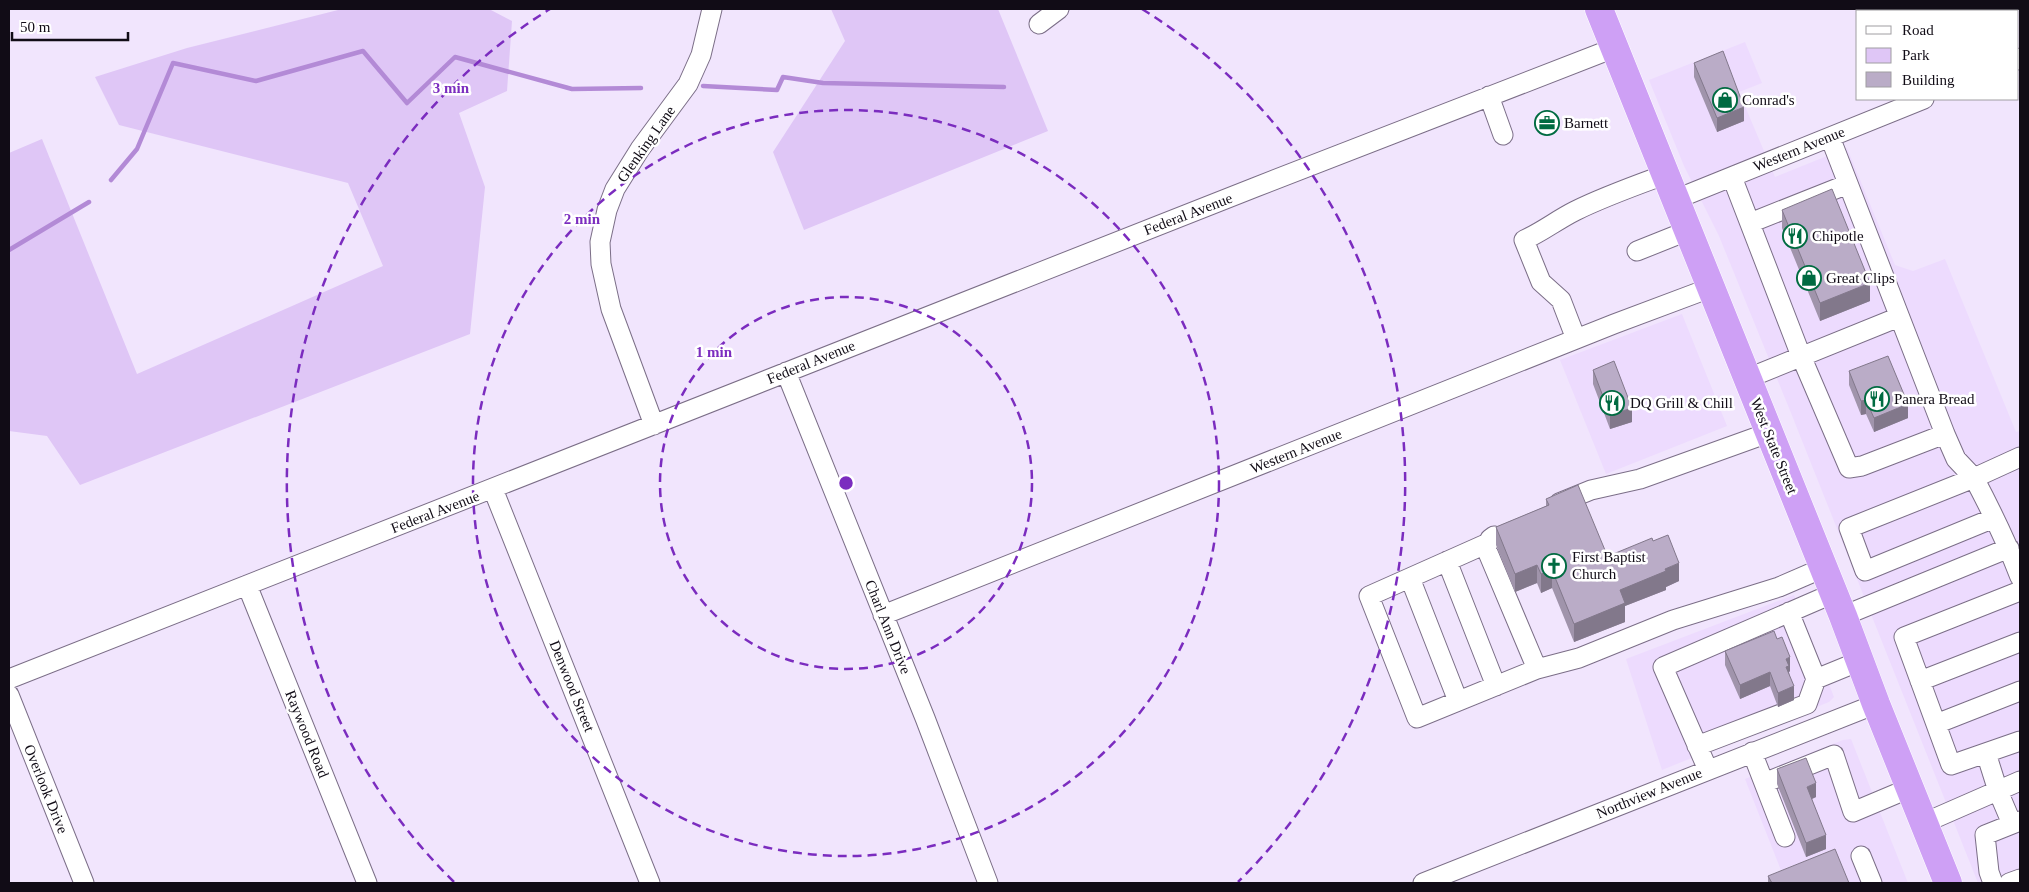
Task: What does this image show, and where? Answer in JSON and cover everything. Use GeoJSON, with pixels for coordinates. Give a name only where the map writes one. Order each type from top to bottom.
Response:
{"type":"FeatureCollection","features":[{"type":"Feature","properties":{"kind":"highway","name":"West State Street"},"geometry":{"type":"LineString","coordinates":[[1599,9],[1948,883]]}},
{"type":"Feature","properties":{"kind":"street","name":"Glenking Lane"},"geometry":{"type":"LineString","coordinates":[[654,425],[611,309],[601,264],[600,242],[607,210],[615,189],[640,149],[688,84],[701,55],[712,9]]}},
{"type":"Feature","properties":{"kind":"street"},"geometry":{"type":"LineString","coordinates":[[1039,24],[1059,9]]}},
{"type":"Feature","properties":{"kind":"street","name":"Federal Avenue"},"geometry":{"type":"LineString","coordinates":[[9,679],[1614,48]]}},
{"type":"Feature","properties":{"kind":"street"},"geometry":{"type":"LineString","coordinates":[[1489,96],[1503,135]]}},
{"type":"Feature","properties":{"kind":"street","name":"Western Avenue"},"geometry":{"type":"LineString","coordinates":[[1674,200],[1922,100]]}},
{"type":"Feature","properties":{"kind":"street"},"geometry":{"type":"LineString","coordinates":[[1830,137],[1944,434],[1956,459],[1974,478],[2020,577]]}},
{"type":"Feature","properties":{"kind":"street"},"geometry":{"type":"LineString","coordinates":[[1576,339],[1561,300],[1541,282],[1524,240],[1543,232],[1581,208],[1664,175]]}},
{"type":"Feature","properties":{"kind":"street"},"geometry":{"type":"LineString","coordinates":[[1732,177],[1801,356],[1849,468],[1862,466],[1944,434]]}},
{"type":"Feature","properties":{"kind":"street"},"geometry":{"type":"LineString","coordinates":[[1750,223],[1848,184]]}},
{"type":"Feature","properties":{"kind":"street"},"geometry":{"type":"LineString","coordinates":[[1637,251],[1687,232]]}},
{"type":"Feature","properties":{"kind":"street","name":"Western Avenue"},"geometry":{"type":"LineString","coordinates":[[883,615],[1576,339],[1710,288]]}},
{"type":"Feature","properties":{"kind":"street"},"geometry":{"type":"LineString","coordinates":[[1746,378],[1899,317]]}},
{"type":"Feature","properties":{"kind":"street","name":"Charl Ann Drive"},"geometry":{"type":"LineString","coordinates":[[786,372],[988,883]]}},
{"type":"Feature","properties":{"kind":"street"},"geometry":{"type":"LineString","coordinates":[[1540,512],[1590,490],[1640,479],[1768,433]]}},
{"type":"Feature","properties":{"kind":"street"},"geometry":{"type":"LineString","coordinates":[[1994,518],[1865,571],[1849,528],[1974,478],[2020,457]]}},
{"type":"Feature","properties":{"kind":"street","name":"Denwood Street"},"geometry":{"type":"LineString","coordinates":[[493,489],[650,883]]}},
{"type":"Feature","properties":{"kind":"street"},"geometry":{"type":"LineString","coordinates":[[1510,526],[1490,539],[1487,545],[1369,596],[1417,718],[1537,669],[1579,658],[1673,620],[1779,588],[1823,568]]}},
{"type":"Feature","properties":{"kind":"street"},"geometry":{"type":"LineString","coordinates":[[1487,545],[1537,669]]}},
{"type":"Feature","properties":{"kind":"street"},"geometry":{"type":"LineString","coordinates":[[1708,770],[1663,667],[1789,612],[1838,605],[2008,548]]}},
{"type":"Feature","properties":{"kind":"street"},"geometry":{"type":"LineString","coordinates":[[1447,561],[1496,686]]}},
{"type":"Feature","properties":{"kind":"street"},"geometry":{"type":"LineString","coordinates":[[1410,578],[1458,701]]}},
{"type":"Feature","properties":{"kind":"street","name":"Raywood Road"},"geometry":{"type":"LineString","coordinates":[[247,585],[366,883]]}},
{"type":"Feature","properties":{"kind":"street"},"geometry":{"type":"LineString","coordinates":[[2020,591],[1904,636],[1951,765],[2020,741]]}},
{"type":"Feature","properties":{"kind":"street"},"geometry":{"type":"LineString","coordinates":[[1697,746],[1807,704],[1816,679],[1789,612]]}},
{"type":"Feature","properties":{"kind":"street"},"geometry":{"type":"LineString","coordinates":[[1920,681],[2020,642]]}},
{"type":"Feature","properties":{"kind":"street"},"geometry":{"type":"LineString","coordinates":[[1816,679],[1860,661]]}},
{"type":"Feature","properties":{"kind":"street"},"geometry":{"type":"LineString","coordinates":[[1936,724],[2020,691]]}},
{"type":"Feature","properties":{"kind":"street","name":"Overlook Drive"},"geometry":{"type":"LineString","coordinates":[[9,695],[84,883]]}},
{"type":"Feature","properties":{"kind":"street","name":"Northview Avenue"},"geometry":{"type":"LineString","coordinates":[[1423,883],[1876,704]]}},
{"type":"Feature","properties":{"kind":"street"},"geometry":{"type":"LineString","coordinates":[[1752,752],[1785,837]]}},
{"type":"Feature","properties":{"kind":"street"},"geometry":{"type":"LineString","coordinates":[[1986,753],[1998,791],[2016,822],[1985,835],[1989,872],[1993,883]]}},
{"type":"Feature","properties":{"kind":"street"},"geometry":{"type":"LineString","coordinates":[[1764,783],[1834,754],[1853,812],[1910,788]]}},
{"type":"Feature","properties":{"kind":"street"},"geometry":{"type":"LineString","coordinates":[[1924,823],[2020,781]]}},
{"type":"Feature","properties":{"kind":"street"},"geometry":{"type":"LineString","coordinates":[[1861,856],[1872,883]]}},
{"type":"Feature","properties":{"kind":"street"},"geometry":{"type":"LineString","coordinates":[[2010,883],[2020,879]]}},
{"type":"Feature","properties":{"kind":"shaded area"},"geometry":{"type":"Polygon","coordinates":[[[1745,42],[1762,83],[1739,92],[1775,177],[1847,148],[1895,265],[1913,271],[1945,259],[2016,432],[2020,431],[2020,883],[1978,883],[1719,236],[1684,166],[1649,80],[1745,42]]]}},
{"type":"Feature","properties":{"kind":"shaded area"},"geometry":{"type":"Polygon","coordinates":[[[1682,314],[1727,426],[1606,474],[1560,360],[1682,314]]]}},
{"type":"Feature","properties":{"kind":"shaded area"},"geometry":{"type":"Polygon","coordinates":[[[1794,595],[1834,697],[1829,702],[1662,770],[1626,659],[1794,595]]]}},
{"type":"Feature","properties":{"kind":"shaded area"},"geometry":{"type":"Polygon","coordinates":[[[1851,739],[1908,883],[1772,883],[1784,878],[1745,779],[1843,740],[1851,739]]]}},
{"type":"Feature","properties":{"kind":"green space"},"geometry":{"type":"Polygon","coordinates":[[[342,9],[489,9],[512,21],[507,91],[459,113],[485,187],[470,334],[80,485],[47,436],[9,431],[9,153],[42,139],[137,374],[383,266],[348,183],[119,125],[95,77],[187,48],[342,9]]]}},
{"type":"Feature","properties":{"kind":"green space"},"geometry":{"type":"Polygon","coordinates":[[[831,9],[998,9],[1048,131],[804,230],[773,152],[845,41],[831,9]]]}},
{"type":"Feature","properties":{"kind":"building"},"geometry":{"type":"Polygon","coordinates":[[[1723,51],[1744,107],[1717,118],[1694,63],[1723,51]]]}},
{"type":"Feature","properties":{"kind":"building"},"geometry":{"type":"Polygon","coordinates":[[[1832,189],[1870,283],[1820,303],[1782,210],[1832,189]]]}},
{"type":"Feature","properties":{"kind":"building","name":"Panera Bread"},"geometry":{"type":"Polygon","coordinates":[[[1888,356],[1908,404],[1874,418],[1866,400],[1861,401],[1849,371],[1888,356]]]}},
{"type":"Feature","properties":{"kind":"building"},"geometry":{"type":"Polygon","coordinates":[[[1614,361],[1632,408],[1610,415],[1593,370],[1614,361]]]}},
{"type":"Feature","properties":{"kind":"building","name":"First Baptist Church"},"geometry":{"type":"Polygon","coordinates":[[[1578,485],[1607,555],[1606,557],[1652,538],[1653,541],[1668,535],[1679,563],[1665,569],[1666,571],[1620,590],[1625,603],[1574,624],[1552,570],[1541,574],[1537,565],[1515,574],[1496,527],[1549,505],[1546,499],[1578,485]]]}},
{"type":"Feature","properties":{"kind":"building"},"geometry":{"type":"Polygon","coordinates":[[[1774,631],[1777,639],[1782,637],[1790,657],[1786,659],[1789,666],[1786,667],[1794,686],[1778,693],[1770,672],[1740,685],[1725,651],[1774,631]]]}},
{"type":"Feature","properties":{"kind":"building"},"geometry":{"type":"Polygon","coordinates":[[[1806,758],[1816,783],[1807,787],[1826,835],[1806,843],[1777,769],[1806,758]]]}},
{"type":"Feature","properties":{"kind":"building"},"geometry":{"type":"Polygon","coordinates":[[[1835,849],[1849,883],[1772,883],[1768,876],[1835,849]]]}},
{"type":"Feature","properties":{"kind":"waterway"},"geometry":{"type":"LineString","coordinates":[[111,180],[137,149],[173,63],[256,81],[363,51],[407,103],[455,57],[572,89],[641,88]]}},
{"type":"Feature","properties":{"kind":"waterway"},"geometry":{"type":"LineString","coordinates":[[703,86],[777,90],[783,77],[823,83],[1004,87]]}},
{"type":"Feature","properties":{"kind":"waterway"},"geometry":{"type":"LineString","coordinates":[[9,250],[89,202]]}},
{"type":"Feature","properties":{"kind":"place","name":"Conrad's"},"geometry":{"type":"Point","coordinates":[1725,100]}},
{"type":"Feature","properties":{"kind":"place","name":"Barnett"},"geometry":{"type":"Point","coordinates":[1547,123]}},
{"type":"Feature","properties":{"kind":"place","name":"Chipotle"},"geometry":{"type":"Point","coordinates":[1795,236]}},
{"type":"Feature","properties":{"kind":"place","name":"Great Clips"},"geometry":{"type":"Point","coordinates":[1809,278]}},
{"type":"Feature","properties":{"kind":"place","name":"Panera Bread"},"geometry":{"type":"Point","coordinates":[1877,399]}},
{"type":"Feature","properties":{"kind":"place","name":"DQ Grill & Chill"},"geometry":{"type":"Point","coordinates":[1612,403]}},
{"type":"Feature","properties":{"kind":"place","name":"First Baptist Church"},"geometry":{"type":"Point","coordinates":[1554,566]}}]}
